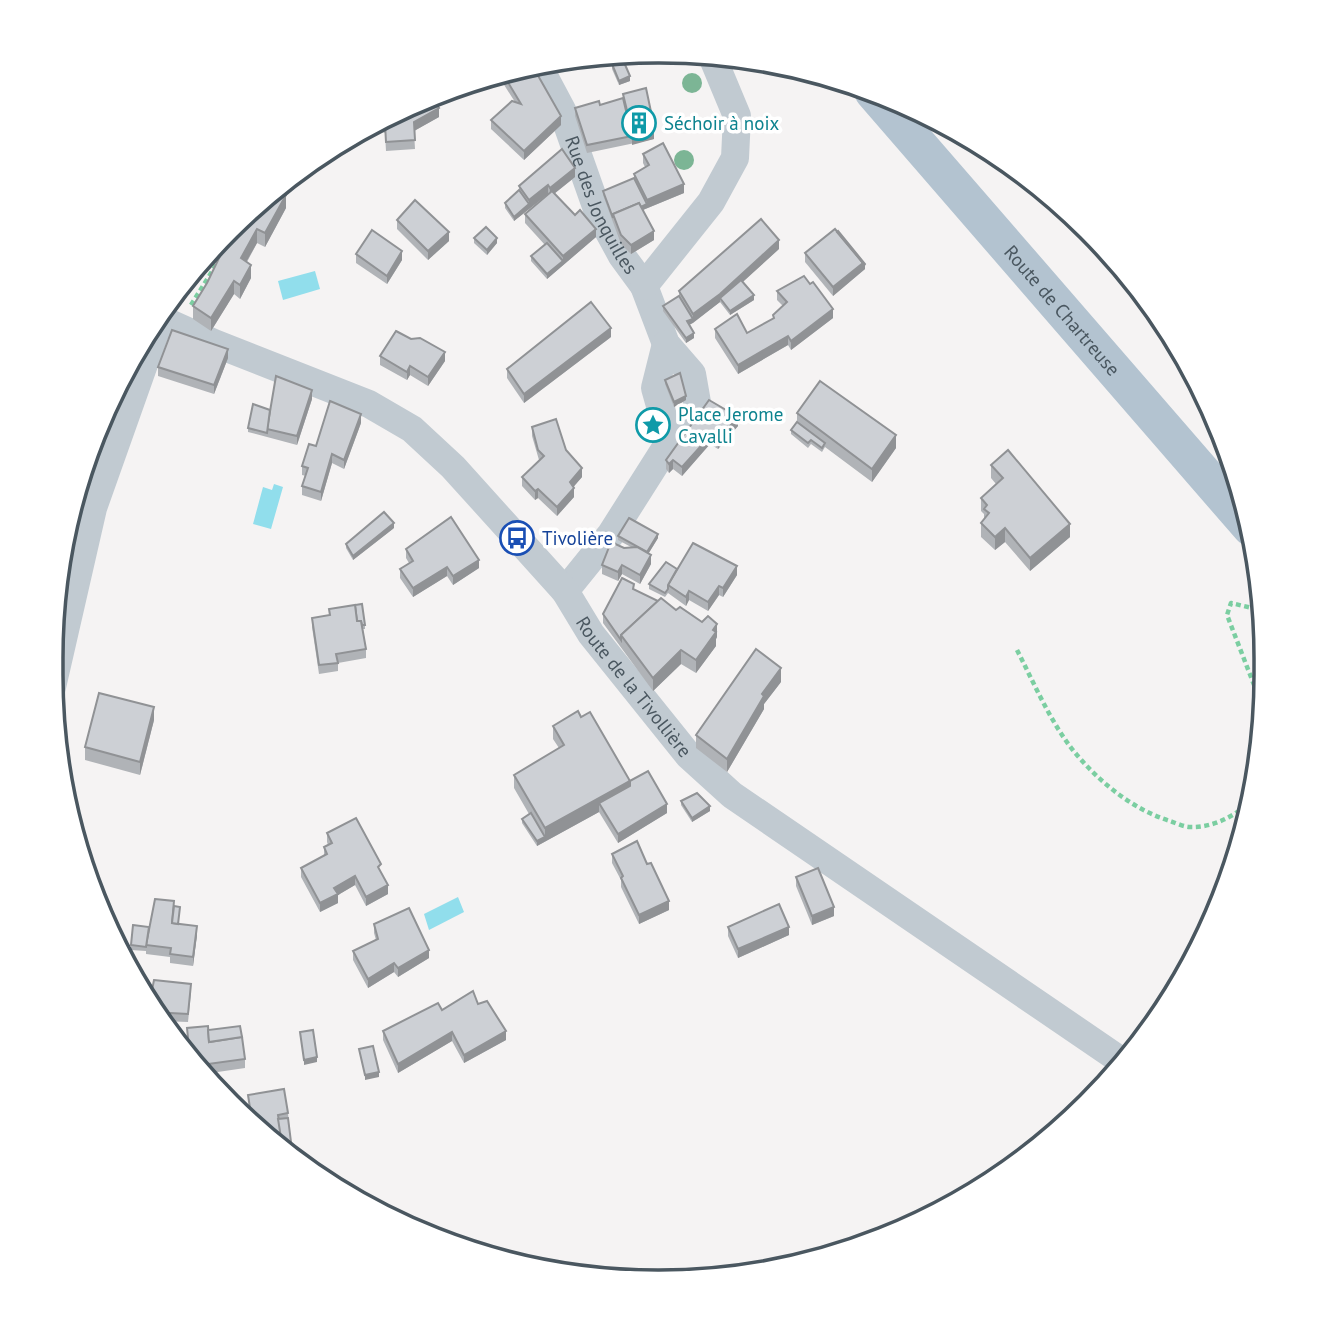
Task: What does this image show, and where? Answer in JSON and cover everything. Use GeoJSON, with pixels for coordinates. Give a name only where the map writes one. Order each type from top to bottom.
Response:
{"type":"FeatureCollection","features":[{"type":"Feature","properties":{"kind":"main road","name":"Route de Chartreuse"},"geometry":{"type":"LineString","coordinates":[[887,109],[1235,510]]}},
{"type":"Feature","properties":{"kind":"street"},"geometry":{"type":"LineString","coordinates":[[644,286],[711,202],[735,158],[737,116],[716,66]]}},
{"type":"Feature","properties":{"kind":"street","name":"Rue des Jonquilles"},"geometry":{"type":"LineString","coordinates":[[543,74],[562,110],[598,212],[622,256],[644,286],[666,344],[692,374],[699,414],[670,441],[611,534],[565,591]]}},
{"type":"Feature","properties":{"kind":"street","name":"Route de la Tivollière"},"geometry":{"type":"LineString","coordinates":[[167,322],[369,404],[412,429],[453,467],[565,591],[590,634],[689,756],[732,795],[1115,1056]]}},
{"type":"Feature","properties":{"kind":"street"},"geometry":{"type":"LineString","coordinates":[[64,636],[93,508],[161,331]]}},
{"type":"Feature","properties":{"kind":"street"},"geometry":{"type":"LineString","coordinates":[[666,344],[655,388],[670,441]]}},
{"type":"Feature","properties":{"kind":"path"},"geometry":{"type":"LineString","coordinates":[[181,303],[220,259]]}},
{"type":"Feature","properties":{"kind":"path"},"geometry":{"type":"LineString","coordinates":[[1252,608],[1231,603],[1227,615],[1254,684]]}},
{"type":"Feature","properties":{"kind":"path"},"geometry":{"type":"LineString","coordinates":[[1017,650],[1045,706],[1072,748],[1109,787],[1146,814],[1189,827],[1220,822],[1238,811]]}},
{"type":"Feature","properties":{"kind":"water"},"geometry":{"type":"Polygon","coordinates":[[[315,271],[320,289],[283,300],[278,281],[315,271]]]}},
{"type":"Feature","properties":{"kind":"water"},"geometry":{"type":"Polygon","coordinates":[[[274,484],[283,487],[271,529],[253,524],[263,487],[272,490],[274,484]]]}},
{"type":"Feature","properties":{"kind":"water"},"geometry":{"type":"Polygon","coordinates":[[[458,897],[464,912],[429,930],[424,914],[458,897]]]}},
{"type":"Feature","properties":{"kind":"building"},"geometry":{"type":"Polygon","coordinates":[[[625,64],[630,76],[619,81],[612,65],[625,64]]]}},
{"type":"Feature","properties":{"kind":"building"},"geometry":{"type":"Polygon","coordinates":[[[538,75],[561,116],[524,151],[491,120],[512,101],[521,104],[508,82],[538,75]]]}},
{"type":"Feature","properties":{"kind":"building"},"geometry":{"type":"Polygon","coordinates":[[[646,88],[654,126],[632,131],[623,94],[646,88]]]}},
{"type":"Feature","properties":{"kind":"building"},"geometry":{"type":"Polygon","coordinates":[[[623,98],[632,136],[587,145],[575,108],[599,101],[600,105],[623,98]]]}},
{"type":"Feature","properties":{"kind":"building"},"geometry":{"type":"Polygon","coordinates":[[[437,106],[439,108],[414,122],[415,140],[386,142],[385,129],[437,106]]]}},
{"type":"Feature","properties":{"kind":"building"},"geometry":{"type":"Polygon","coordinates":[[[663,143],[684,184],[647,200],[634,174],[649,165],[643,154],[663,143]]]}},
{"type":"Feature","properties":{"kind":"building"},"geometry":{"type":"Polygon","coordinates":[[[562,149],[575,168],[550,188],[548,185],[529,200],[519,186],[562,149]]]}},
{"type":"Feature","properties":{"kind":"building"},"geometry":{"type":"Polygon","coordinates":[[[634,178],[647,204],[641,207],[639,203],[613,214],[613,218],[603,191],[634,178]]]}},
{"type":"Feature","properties":{"kind":"building"},"geometry":{"type":"Polygon","coordinates":[[[519,190],[529,204],[514,217],[505,203],[519,190]]]}},
{"type":"Feature","properties":{"kind":"building"},"geometry":{"type":"Polygon","coordinates":[[[552,191],[575,215],[580,210],[596,229],[563,256],[525,214],[552,191]]]}},
{"type":"Feature","properties":{"kind":"building"},"geometry":{"type":"Polygon","coordinates":[[[286,195],[265,233],[257,229],[241,258],[251,265],[240,285],[234,281],[211,318],[193,306],[220,256],[237,237],[286,195]]]}},
{"type":"Feature","properties":{"kind":"building"},"geometry":{"type":"Polygon","coordinates":[[[415,200],[449,232],[428,251],[397,220],[415,200]]]}},
{"type":"Feature","properties":{"kind":"building"},"geometry":{"type":"Polygon","coordinates":[[[639,203],[654,231],[631,245],[621,235],[613,214],[639,203]]]}},
{"type":"Feature","properties":{"kind":"building"},"geometry":{"type":"Polygon","coordinates":[[[761,219],[779,240],[720,294],[693,314],[679,291],[761,219]]]}},
{"type":"Feature","properties":{"kind":"building"},"geometry":{"type":"Polygon","coordinates":[[[486,227],[497,238],[487,250],[474,238],[486,227]]]}},
{"type":"Feature","properties":{"kind":"building"},"geometry":{"type":"Polygon","coordinates":[[[835,229],[863,263],[833,287],[805,253],[835,229]]]}},
{"type":"Feature","properties":{"kind":"building"},"geometry":{"type":"Polygon","coordinates":[[[372,230],[402,251],[387,276],[356,254],[372,230]]]}},
{"type":"Feature","properties":{"kind":"building"},"geometry":{"type":"Polygon","coordinates":[[[838,231],[865,264],[863,267],[863,263],[838,231]]]}},
{"type":"Feature","properties":{"kind":"building"},"geometry":{"type":"Polygon","coordinates":[[[547,243],[563,261],[547,274],[531,256],[547,243]]]}},
{"type":"Feature","properties":{"kind":"building"},"geometry":{"type":"Polygon","coordinates":[[[804,276],[810,284],[813,282],[833,309],[791,341],[788,336],[738,365],[715,329],[737,314],[747,333],[774,318],[773,315],[787,302],[777,291],[804,276]]]}},
{"type":"Feature","properties":{"kind":"building"},"geometry":{"type":"Polygon","coordinates":[[[741,280],[754,295],[730,311],[720,298],[741,280]]]}},
{"type":"Feature","properties":{"kind":"building"},"geometry":{"type":"Polygon","coordinates":[[[679,296],[693,319],[687,321],[694,333],[686,338],[663,306],[679,296]]]}},
{"type":"Feature","properties":{"kind":"building"},"geometry":{"type":"Polygon","coordinates":[[[591,302],[611,328],[524,394],[507,369],[591,302]]]}},
{"type":"Feature","properties":{"kind":"building"},"geometry":{"type":"Polygon","coordinates":[[[172,330],[228,349],[214,385],[158,367],[172,330]]]}},
{"type":"Feature","properties":{"kind":"building"},"geometry":{"type":"Polygon","coordinates":[[[396,331],[411,339],[420,338],[445,352],[428,377],[410,366],[407,372],[380,356],[396,331]]]}},
{"type":"Feature","properties":{"kind":"building"},"geometry":{"type":"Polygon","coordinates":[[[680,373],[686,396],[674,402],[665,380],[680,373]]]}},
{"type":"Feature","properties":{"kind":"building"},"geometry":{"type":"Polygon","coordinates":[[[276,376],[312,390],[297,436],[267,429],[276,376]]]}},
{"type":"Feature","properties":{"kind":"building"},"geometry":{"type":"Polygon","coordinates":[[[820,381],[896,435],[872,469],[797,413],[820,381]]]}},
{"type":"Feature","properties":{"kind":"building"},"geometry":{"type":"Polygon","coordinates":[[[709,400],[738,417],[718,440],[710,436],[682,467],[673,460],[669,464],[666,460],[709,400]]]}},
{"type":"Feature","properties":{"kind":"building"},"geometry":{"type":"Polygon","coordinates":[[[330,401],[361,414],[344,460],[332,454],[321,492],[302,486],[308,468],[302,466],[309,444],[316,446],[330,401]]]}},
{"type":"Feature","properties":{"kind":"building"},"geometry":{"type":"Polygon","coordinates":[[[253,404],[270,410],[267,433],[248,428],[253,404]]]}},
{"type":"Feature","properties":{"kind":"building"},"geometry":{"type":"Polygon","coordinates":[[[556,419],[566,450],[582,468],[570,482],[574,488],[557,507],[538,489],[535,491],[522,477],[544,456],[538,450],[532,427],[556,419]]]}},
{"type":"Feature","properties":{"kind":"building"},"geometry":{"type":"Polygon","coordinates":[[[797,422],[825,443],[822,448],[811,440],[808,443],[791,430],[797,422]]]}},
{"type":"Feature","properties":{"kind":"building"},"geometry":{"type":"Polygon","coordinates":[[[1008,450],[1070,524],[1030,558],[1005,528],[995,537],[981,523],[989,513],[984,509],[987,505],[981,498],[1003,478],[991,465],[1008,450]]]}},
{"type":"Feature","properties":{"kind":"building"},"geometry":{"type":"Polygon","coordinates":[[[384,512],[394,523],[353,556],[346,544],[384,512]]]}},
{"type":"Feature","properties":{"kind":"building"},"geometry":{"type":"Polygon","coordinates":[[[451,517],[479,560],[453,576],[447,567],[413,588],[400,569],[413,561],[406,549],[451,517]]]}},
{"type":"Feature","properties":{"kind":"building"},"geometry":{"type":"Polygon","coordinates":[[[629,518],[658,534],[647,552],[618,536],[629,518]]]}},
{"type":"Feature","properties":{"kind":"building"},"geometry":{"type":"Polygon","coordinates":[[[611,542],[624,548],[637,547],[651,555],[640,575],[622,565],[618,572],[602,565],[611,542]]]}},
{"type":"Feature","properties":{"kind":"building"},"geometry":{"type":"Polygon","coordinates":[[[693,543],[737,566],[723,588],[719,586],[708,602],[689,591],[686,597],[668,585],[693,543]]]}},
{"type":"Feature","properties":{"kind":"building"},"geometry":{"type":"Polygon","coordinates":[[[666,562],[677,569],[665,593],[649,584],[666,562]]]}},
{"type":"Feature","properties":{"kind":"building"},"geometry":{"type":"Polygon","coordinates":[[[622,578],[634,584],[633,589],[658,601],[621,635],[621,640],[603,614],[622,578]]]}},
{"type":"Feature","properties":{"kind":"building"},"geometry":{"type":"Polygon","coordinates":[[[661,598],[676,610],[680,607],[702,622],[708,616],[717,624],[713,630],[716,632],[696,660],[681,650],[653,678],[621,635],[661,598]]]}},
{"type":"Feature","properties":{"kind":"building"},"geometry":{"type":"Polygon","coordinates":[[[362,604],[365,625],[357,621],[355,605],[362,604]]]}},
{"type":"Feature","properties":{"kind":"building"},"geometry":{"type":"Polygon","coordinates":[[[355,605],[366,649],[336,654],[338,663],[319,665],[312,618],[330,615],[329,609],[355,605]]]}},
{"type":"Feature","properties":{"kind":"building"},"geometry":{"type":"Polygon","coordinates":[[[756,649],[781,668],[762,694],[764,696],[727,759],[696,735],[756,649]]]}},
{"type":"Feature","properties":{"kind":"building"},"geometry":{"type":"Polygon","coordinates":[[[99,693],[154,707],[140,762],[85,747],[99,693]]]}},
{"type":"Feature","properties":{"kind":"building"},"geometry":{"type":"Polygon","coordinates":[[[578,711],[581,717],[590,712],[630,781],[545,828],[514,775],[564,745],[553,726],[578,711]]]}},
{"type":"Feature","properties":{"kind":"building"},"geometry":{"type":"Polygon","coordinates":[[[648,771],[667,804],[618,834],[599,803],[630,786],[630,781],[628,782],[648,771]]]}},
{"type":"Feature","properties":{"kind":"building"},"geometry":{"type":"Polygon","coordinates":[[[697,793],[710,806],[692,818],[681,801],[697,793]]]}},
{"type":"Feature","properties":{"kind":"building"},"geometry":{"type":"Polygon","coordinates":[[[531,813],[545,837],[537,841],[522,819],[531,813]]]}},
{"type":"Feature","properties":{"kind":"building"},"geometry":{"type":"Polygon","coordinates":[[[356,818],[381,864],[378,867],[388,885],[366,897],[355,876],[334,888],[338,894],[320,903],[301,868],[327,854],[324,847],[332,843],[327,833],[356,818]]]}},
{"type":"Feature","properties":{"kind":"building"},"geometry":{"type":"Polygon","coordinates":[[[637,841],[669,901],[639,915],[612,854],[637,841]]]}},
{"type":"Feature","properties":{"kind":"building"},"geometry":{"type":"Polygon","coordinates":[[[818,868],[834,907],[812,916],[796,877],[818,868]]]}},
{"type":"Feature","properties":{"kind":"building"},"geometry":{"type":"Polygon","coordinates":[[[155,899],[174,901],[172,923],[197,926],[193,957],[170,954],[171,948],[146,945],[155,899]]]}},
{"type":"Feature","properties":{"kind":"building"},"geometry":{"type":"Polygon","coordinates":[[[779,904],[789,927],[738,949],[728,927],[779,904]]]}},
{"type":"Feature","properties":{"kind":"building"},"geometry":{"type":"Polygon","coordinates":[[[174,906],[180,907],[178,924],[172,923],[174,906]]]}},
{"type":"Feature","properties":{"kind":"building"},"geometry":{"type":"Polygon","coordinates":[[[409,908],[429,950],[398,968],[394,963],[368,979],[353,951],[378,939],[374,924],[409,908]]]}},
{"type":"Feature","properties":{"kind":"building"},"geometry":{"type":"Polygon","coordinates":[[[133,925],[149,927],[146,947],[131,945],[133,925]]]}},
{"type":"Feature","properties":{"kind":"building"},"geometry":{"type":"Polygon","coordinates":[[[154,980],[191,984],[188,1014],[169,1013],[152,988],[154,980]]]}},
{"type":"Feature","properties":{"kind":"building"},"geometry":{"type":"Polygon","coordinates":[[[473,991],[478,1004],[487,1001],[506,1031],[464,1055],[452,1032],[398,1064],[383,1031],[438,1003],[442,1010],[473,991]]]}},
{"type":"Feature","properties":{"kind":"building"},"geometry":{"type":"Polygon","coordinates":[[[208,1026],[209,1042],[242,1037],[245,1059],[208,1064],[188,1040],[187,1028],[208,1026]]]}},
{"type":"Feature","properties":{"kind":"building"},"geometry":{"type":"Polygon","coordinates":[[[240,1026],[242,1037],[209,1042],[208,1030],[240,1026]]]}},
{"type":"Feature","properties":{"kind":"building"},"geometry":{"type":"Polygon","coordinates":[[[313,1030],[317,1057],[304,1060],[300,1032],[313,1030]]]}},
{"type":"Feature","properties":{"kind":"building"},"geometry":{"type":"Polygon","coordinates":[[[373,1046],[379,1072],[365,1075],[359,1049],[373,1046]]]}},
{"type":"Feature","properties":{"kind":"building"},"geometry":{"type":"Polygon","coordinates":[[[284,1089],[288,1113],[278,1115],[281,1135],[250,1108],[248,1095],[284,1089]]]}},
{"type":"Feature","properties":{"kind":"building"},"geometry":{"type":"Polygon","coordinates":[[[288,1118],[291,1142],[280,1134],[278,1119],[288,1118]]]}},
{"type":"Feature","properties":{"kind":"place","name":"Séchoir à noix"},"geometry":{"type":"Point","coordinates":[639,123]}},
{"type":"Feature","properties":{"kind":"place","name":"Place Jerome Cavalli"},"geometry":{"type":"Point","coordinates":[653,425]}},
{"type":"Feature","properties":{"kind":"place","name":"Tivolière"},"geometry":{"type":"Point","coordinates":[517,538]}}]}
